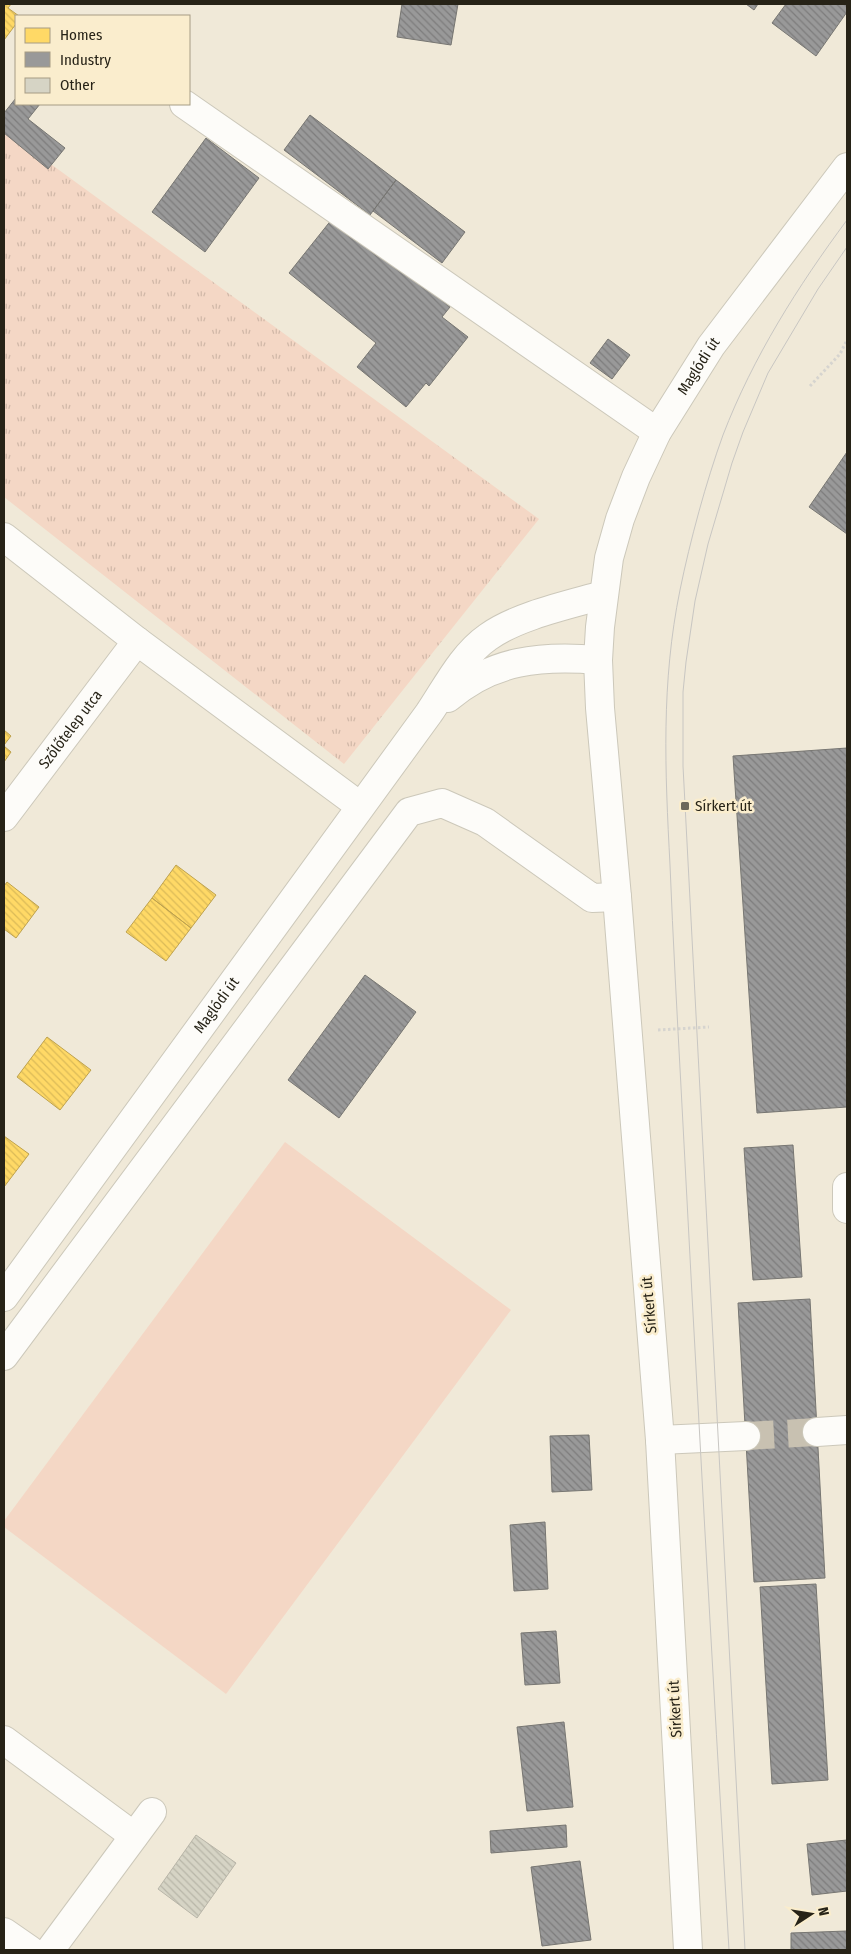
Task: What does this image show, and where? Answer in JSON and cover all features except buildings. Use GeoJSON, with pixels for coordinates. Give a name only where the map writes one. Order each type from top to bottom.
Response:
{"type":"FeatureCollection","features":[{"type":"Feature","properties":{"kind":"street"},"geometry":{"type":"LineString","coordinates":[[185,105],[656,432]]}},
{"type":"Feature","properties":{"kind":"street","name":"Maglódi út"},"geometry":{"type":"LineString","coordinates":[[429,713],[464,684],[490,670],[547,658],[568,657],[598,660],[603,595],[609,558],[620,519],[636,476],[656,432],[711,346],[847,167]]}},
{"type":"Feature","properties":{"kind":"street"},"geometry":{"type":"LineString","coordinates":[[4,536],[137,641],[360,806]]}},
{"type":"Feature","properties":{"kind":"street","name":"Maglódi út"},"geometry":{"type":"LineString","coordinates":[[4,1297],[429,713],[468,656],[487,638],[510,624],[603,595]]}},
{"type":"Feature","properties":{"kind":"street","name":"Szőlőtelep utca"},"geometry":{"type":"LineString","coordinates":[[4,817],[137,641]]}},
{"type":"Feature","properties":{"kind":"street","name":"Sírkert út"},"geometry":{"type":"LineString","coordinates":[[598,660],[600,708],[617,897],[660,1440],[688,1950]]}},
{"type":"Feature","properties":{"kind":"street"},"geometry":{"type":"LineString","coordinates":[[4,1356],[409,812],[442,803],[485,822],[592,898],[617,897]]}},
{"type":"Feature","properties":{"kind":"street"},"geometry":{"type":"LineString","coordinates":[[847,1187],[847,1209]]}},
{"type":"Feature","properties":{"kind":"street"},"geometry":{"type":"LineString","coordinates":[[817,1432],[847,1430]]}},
{"type":"Feature","properties":{"kind":"street"},"geometry":{"type":"LineString","coordinates":[[660,1440],[746,1436]]}},
{"type":"Feature","properties":{"kind":"street"},"geometry":{"type":"LineString","coordinates":[[4,1740],[134,1836]]}},
{"type":"Feature","properties":{"kind":"street"},"geometry":{"type":"LineString","coordinates":[[50,1950],[152,1812]]}},
{"type":"Feature","properties":{"kind":"street"},"geometry":{"type":"LineString","coordinates":[[4,1932],[30,1950]]}},
{"type":"Feature","properties":{"kind":"path"},"geometry":{"type":"LineString","coordinates":[[810,386],[840,354],[847,340]]}},
{"type":"Feature","properties":{"kind":"path"},"geometry":{"type":"LineString","coordinates":[[627,1032],[709,1027]]}},
{"type":"Feature","properties":{"kind":"green space"},"geometry":{"type":"Polygon","coordinates":[[[4,130],[539,519],[344,764],[4,497],[4,130]]]}},
{"type":"Feature","properties":{"kind":"green space"},"geometry":{"type":"Polygon","coordinates":[[[285,1142],[511,1310],[226,1694],[4,1527],[4,1521],[285,1142]]]}},
{"type":"Feature","properties":{"kind":"tunnel"},"geometry":{"type":"LineString","coordinates":[[746,1436],[817,1432]]}},
{"type":"Feature","properties":{"kind":"tram line"},"geometry":{"type":"LineString","coordinates":[[729,1950],[674,948],[666,761],[667,693],[674,625],[684,571],[705,492],[723,435],[762,350],[794,296],[847,220]]}},
{"type":"Feature","properties":{"kind":"tram line"},"geometry":{"type":"LineString","coordinates":[[745,1950],[683,766],[683,692],[695,601],[708,544],[743,432],[768,373],[818,289],[847,247]]}},
{"type":"Feature","properties":{"kind":"place","name":"Sírkert út"},"geometry":{"type":"Point","coordinates":[685,806]}}]}
